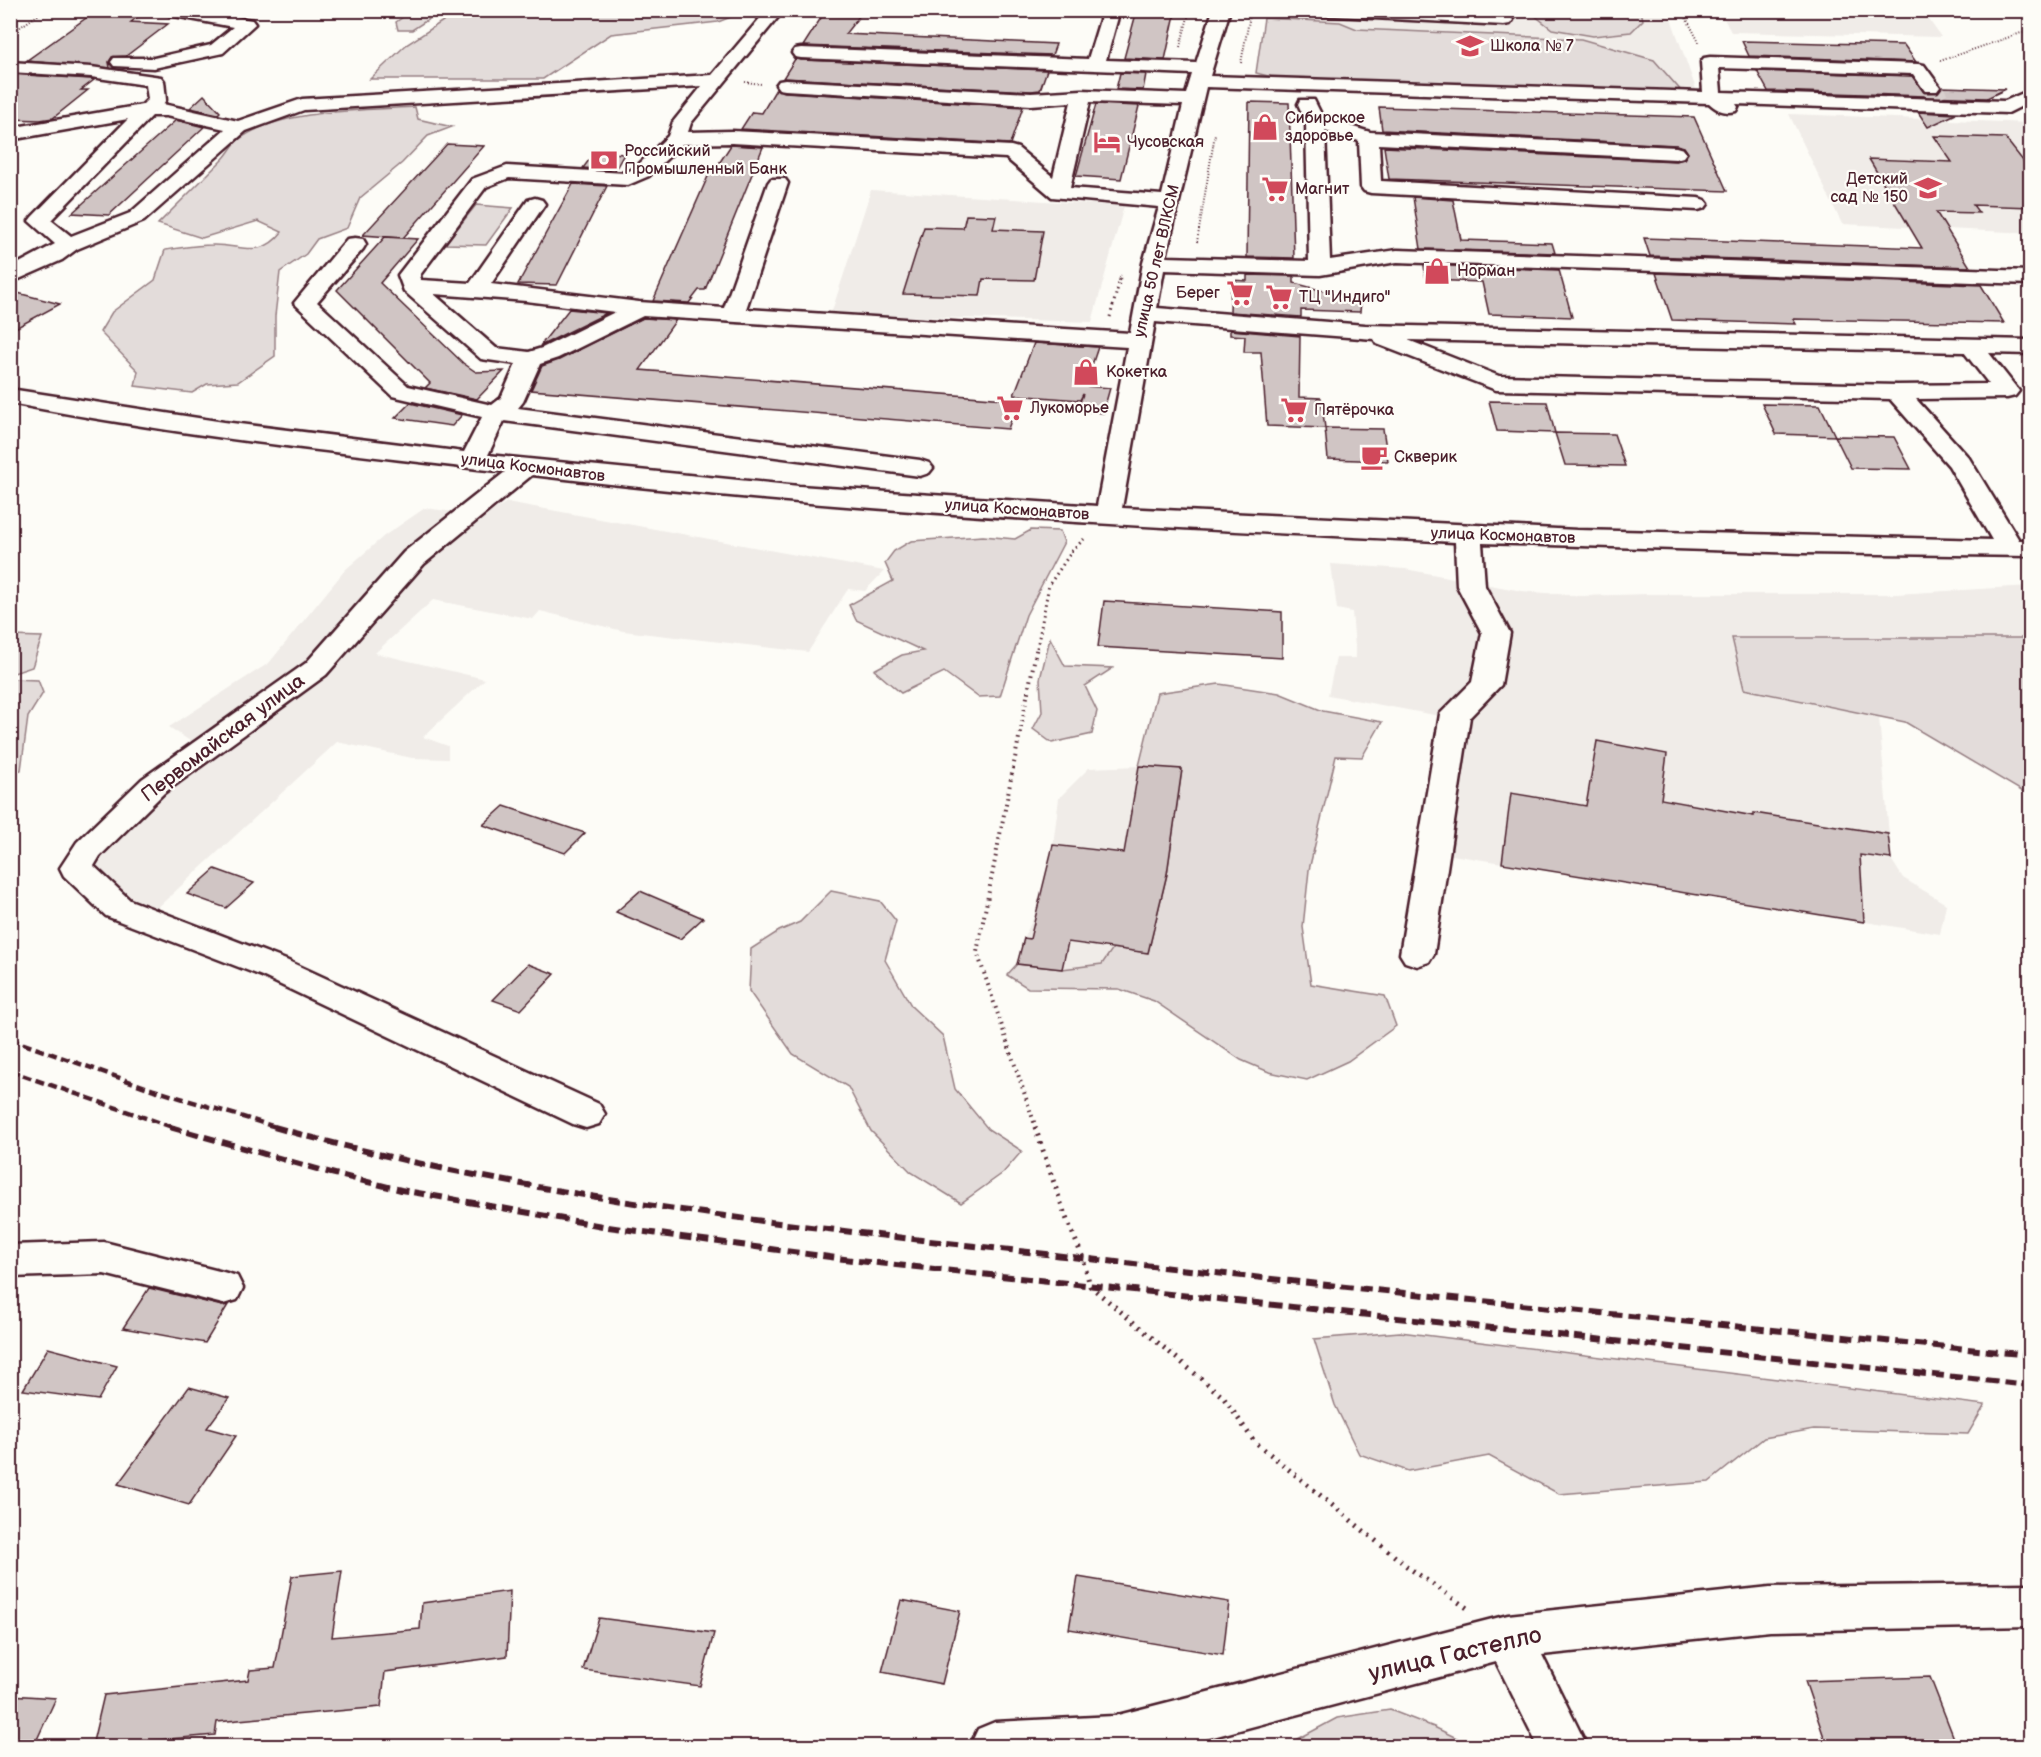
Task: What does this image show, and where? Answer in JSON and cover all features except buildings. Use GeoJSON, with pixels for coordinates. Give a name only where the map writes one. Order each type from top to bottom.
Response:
{"type":"FeatureCollection","features":[{"type":"Feature","properties":{"kind":"street"},"geometry":{"type":"LineString","coordinates":[[10,57],[154,63],[217,49],[246,24],[169,10]]}},
{"type":"Feature","properties":{"kind":"street"},"geometry":{"type":"LineString","coordinates":[[639,309],[550,353],[530,359],[489,354],[412,286],[409,275],[479,183],[507,172],[628,179],[642,172],[677,138],[682,122],[776,10]]}},
{"type":"Feature","properties":{"kind":"street"},"geometry":{"type":"LineString","coordinates":[[1095,65],[1112,10]]}},
{"type":"Feature","properties":{"kind":"street","name":"улица 50 лет ВЛКСМ"},"geometry":{"type":"LineString","coordinates":[[1108,516],[1143,314],[1154,264],[1199,83],[1222,10]]}},
{"type":"Feature","properties":{"kind":"street"},"geometry":{"type":"LineString","coordinates":[[1317,10],[1504,20]]}},
{"type":"Feature","properties":{"kind":"street"},"geometry":{"type":"LineString","coordinates":[[801,53],[1095,65],[1199,83]]}},
{"type":"Feature","properties":{"kind":"street"},"geometry":{"type":"LineString","coordinates":[[1712,96],[1710,62],[1918,69],[1940,101],[2031,116]]}},
{"type":"Feature","properties":{"kind":"street"},"geometry":{"type":"LineString","coordinates":[[10,67],[91,72],[155,81],[157,100],[39,221],[69,244]]}},
{"type":"Feature","properties":{"kind":"street"},"geometry":{"type":"LineString","coordinates":[[10,277],[54,255],[69,244],[137,217],[239,127],[302,105],[717,80]]}},
{"type":"Feature","properties":{"kind":"street"},"geometry":{"type":"LineString","coordinates":[[785,86],[1031,99],[1082,96],[1199,83],[1298,84],[1660,97],[1712,96],[1724,106],[1767,111],[1940,101],[2008,107],[2031,95]]}},
{"type":"Feature","properties":{"kind":"street"},"geometry":{"type":"LineString","coordinates":[[1298,84],[1315,122],[1320,268]]}},
{"type":"Feature","properties":{"kind":"street"},"geometry":{"type":"LineString","coordinates":[[1059,193],[1082,96]]}},
{"type":"Feature","properties":{"kind":"street"},"geometry":{"type":"LineString","coordinates":[[10,134],[145,110],[166,110],[239,127]]}},
{"type":"Feature","properties":{"kind":"street"},"geometry":{"type":"LineString","coordinates":[[1315,122],[1369,138],[1676,153]]}},
{"type":"Feature","properties":{"kind":"street"},"geometry":{"type":"LineString","coordinates":[[677,138],[732,137],[1011,152],[1059,193],[1171,201]]}},
{"type":"Feature","properties":{"kind":"street"},"geometry":{"type":"LineString","coordinates":[[1369,138],[1371,187],[1698,204]]}},
{"type":"Feature","properties":{"kind":"street"},"geometry":{"type":"LineString","coordinates":[[732,316],[778,183]]}},
{"type":"Feature","properties":{"kind":"street"},"geometry":{"type":"LineString","coordinates":[[477,289],[535,204]]}},
{"type":"Feature","properties":{"kind":"street"},"geometry":{"type":"LineString","coordinates":[[355,244],[305,303],[400,392],[496,413],[920,468]]}},
{"type":"Feature","properties":{"kind":"street"},"geometry":{"type":"LineString","coordinates":[[1154,264],[1320,268],[1397,256],[2031,278]]}},
{"type":"Feature","properties":{"kind":"street"},"geometry":{"type":"LineString","coordinates":[[412,286],[477,289],[576,299],[639,309],[732,316],[1139,340]]}},
{"type":"Feature","properties":{"kind":"street"},"geometry":{"type":"LineString","coordinates":[[1143,314],[1365,332],[2031,348]]}},
{"type":"Feature","properties":{"kind":"street"},"geometry":{"type":"LineString","coordinates":[[1824,329],[2031,334]]}},
{"type":"Feature","properties":{"kind":"street"},"geometry":{"type":"LineString","coordinates":[[1365,332],[1496,383],[1897,392],[2007,391],[1971,345]]}},
{"type":"Feature","properties":{"kind":"street"},"geometry":{"type":"LineString","coordinates":[[472,461],[496,413],[511,402],[530,359]]}},
{"type":"Feature","properties":{"kind":"street"},"geometry":{"type":"LineString","coordinates":[[1897,392],[1960,463],[2020,548]]}},
{"type":"Feature","properties":{"kind":"street","name":"улица Космонавтов"},"geometry":{"type":"LineString","coordinates":[[10,396],[212,428],[526,468],[692,486],[888,502],[1468,535],[1730,543],[2020,548]]}},
{"type":"Feature","properties":{"kind":"street","name":"Первомайская улица"},"geometry":{"type":"LineString","coordinates":[[526,468],[414,558],[316,669],[254,716],[153,786],[88,849],[76,868],[118,908],[274,968],[586,1114]]}},
{"type":"Feature","properties":{"kind":"street"},"geometry":{"type":"LineString","coordinates":[[1417,954],[1455,714],[1486,685],[1496,633],[1471,586],[1468,535]]}},
{"type":"Feature","properties":{"kind":"street"},"geometry":{"type":"LineString","coordinates":[[10,1261],[104,1258],[223,1288]]}},
{"type":"Feature","properties":{"kind":"street","name":"улица Гастелло"},"geometry":{"type":"LineString","coordinates":[[995,1746],[1114,1740],[1509,1637],[1770,1609],[2031,1605]]}},
{"type":"Feature","properties":{"kind":"street"},"geometry":{"type":"LineString","coordinates":[[1509,1637],[1563,1746]]}},
{"type":"Feature","properties":{"kind":"path"},"geometry":{"type":"LineString","coordinates":[[10,34],[45,10]]}},
{"type":"Feature","properties":{"kind":"path"},"geometry":{"type":"LineString","coordinates":[[1193,265],[1221,98],[1236,83],[1251,10]]}},
{"type":"Feature","properties":{"kind":"path"},"geometry":{"type":"LineString","coordinates":[[1682,10],[1710,62]]}},
{"type":"Feature","properties":{"kind":"path"},"geometry":{"type":"LineString","coordinates":[[1918,69],[2031,30]]}},
{"type":"Feature","properties":{"kind":"path"},"geometry":{"type":"LineString","coordinates":[[717,80],[785,86]]}},
{"type":"Feature","properties":{"kind":"path"},"geometry":{"type":"LineString","coordinates":[[1108,516],[1072,551],[1048,585],[977,952],[1065,1215],[1083,1258],[1090,1286],[1223,1397],[1254,1441],[1409,1568],[1509,1637]]}},
{"type":"Feature","properties":{"kind":"shaded area"},"geometry":{"type":"Polygon","coordinates":[[[413,10],[441,11],[412,30],[398,30],[396,22],[413,10]]]}},
{"type":"Feature","properties":{"kind":"shaded area","name":"Школа № 7"},"geometry":{"type":"Polygon","coordinates":[[[1668,10],[1697,92],[1256,73],[1263,11],[1668,10]]]}},
{"type":"Feature","properties":{"kind":"shaded area"},"geometry":{"type":"Polygon","coordinates":[[[474,11],[746,11],[718,22],[611,34],[543,79],[370,79],[406,45],[446,19],[474,11]]]}},
{"type":"Feature","properties":{"kind":"shaded area"},"geometry":{"type":"Polygon","coordinates":[[[1533,11],[1641,11],[1643,20],[1631,32],[1593,36],[1552,29],[1534,15],[1533,11]]]}},
{"type":"Feature","properties":{"kind":"shaded area"},"geometry":{"type":"Polygon","coordinates":[[[1720,11],[1923,11],[1941,37],[1731,32],[1720,11]]]}},
{"type":"Feature","properties":{"kind":"shaded area","name":"Школа № 7"},"geometry":{"type":"Polygon","coordinates":[[[1264,18],[1340,22],[1357,29],[1581,39],[1654,60],[1683,93],[1276,78],[1256,73],[1264,18]]]}},
{"type":"Feature","properties":{"kind":"shaded area"},"geometry":{"type":"Polygon","coordinates":[[[415,107],[418,119],[452,127],[428,136],[402,163],[360,198],[347,228],[317,239],[306,254],[280,272],[275,316],[275,356],[238,382],[207,384],[192,393],[135,386],[138,371],[100,332],[112,312],[155,280],[165,250],[212,245],[258,248],[274,241],[282,232],[258,221],[202,238],[158,224],[223,159],[237,141],[254,130],[298,117],[323,113],[415,107]]]}},
{"type":"Feature","properties":{"kind":"shaded area","name":"Детский сад № 150"},"geometry":{"type":"Polygon","coordinates":[[[1789,114],[2030,123],[2030,233],[1842,224],[1789,114]]]}},
{"type":"Feature","properties":{"kind":"shaded area"},"geometry":{"type":"Polygon","coordinates":[[[871,190],[1124,206],[1092,322],[831,314],[871,190]]]}},
{"type":"Feature","properties":{"kind":"shaded area"},"geometry":{"type":"Polygon","coordinates":[[[476,205],[513,208],[486,245],[445,244],[476,205]]]}},
{"type":"Feature","properties":{"kind":"shaded area"},"geometry":{"type":"Polygon","coordinates":[[[507,502],[884,571],[865,591],[848,589],[808,652],[623,631],[540,611],[533,619],[433,600],[375,653],[485,679],[423,737],[448,746],[448,759],[412,758],[337,742],[155,910],[107,891],[87,859],[196,745],[169,727],[269,663],[345,570],[384,536],[425,508],[484,516],[507,502]]]}},
{"type":"Feature","properties":{"kind":"shaded area"},"geometry":{"type":"Polygon","coordinates":[[[1031,530],[1060,531],[1064,542],[1026,615],[1000,696],[978,697],[944,672],[901,693],[874,670],[902,655],[923,651],[856,620],[849,605],[893,581],[885,563],[894,551],[911,541],[983,536],[1015,539],[1031,530]]]}},
{"type":"Feature","properties":{"kind":"shaded area"},"geometry":{"type":"Polygon","coordinates":[[[1331,564],[1405,569],[1522,591],[1581,596],[1896,594],[2030,586],[2030,638],[1732,639],[1744,689],[1879,717],[1891,859],[1903,878],[1946,904],[1940,934],[1446,854],[1466,721],[1328,695],[1336,658],[1356,658],[1352,612],[1337,609],[1331,564]]]}},
{"type":"Feature","properties":{"kind":"shaded area"},"geometry":{"type":"Polygon","coordinates":[[[11,636],[42,637],[32,667],[11,674],[11,636]]]}},
{"type":"Feature","properties":{"kind":"shaded area"},"geometry":{"type":"Polygon","coordinates":[[[1050,638],[1065,666],[1113,668],[1085,686],[1097,711],[1092,734],[1052,743],[1033,729],[1042,712],[1040,679],[1050,638]]]}},
{"type":"Feature","properties":{"kind":"shaded area"},"geometry":{"type":"Polygon","coordinates":[[[1732,638],[2030,638],[2030,796],[1905,722],[1744,689],[1732,638]]]}},
{"type":"Feature","properties":{"kind":"shaded area"},"geometry":{"type":"Polygon","coordinates":[[[11,679],[38,680],[43,693],[28,717],[21,770],[11,773],[11,679]]]}},
{"type":"Feature","properties":{"kind":"shaded area"},"geometry":{"type":"Polygon","coordinates":[[[1219,684],[1279,693],[1323,711],[1382,722],[1362,757],[1336,756],[1309,870],[1303,927],[1311,984],[1385,996],[1396,1026],[1348,1061],[1307,1080],[1269,1072],[1241,1060],[1154,1001],[1119,989],[1028,988],[1007,975],[1017,964],[1062,969],[1102,964],[1113,948],[1148,953],[1167,874],[1182,770],[1139,766],[1157,693],[1219,684]]]}},
{"type":"Feature","properties":{"kind":"shaded area"},"geometry":{"type":"Polygon","coordinates":[[[1139,766],[1182,769],[1167,874],[1148,953],[1113,948],[1102,964],[1062,969],[1017,964],[1024,938],[1039,905],[1053,845],[1059,798],[1089,768],[1139,766]]]}},
{"type":"Feature","properties":{"kind":"shaded area"},"geometry":{"type":"Polygon","coordinates":[[[831,891],[880,901],[896,921],[885,960],[912,1007],[943,1036],[955,1089],[988,1129],[1022,1151],[1003,1173],[961,1203],[911,1172],[871,1131],[848,1087],[793,1054],[749,991],[751,949],[779,931],[800,922],[831,891]]]}},
{"type":"Feature","properties":{"kind":"shaded area"},"geometry":{"type":"Polygon","coordinates":[[[1400,1332],[1985,1405],[1968,1434],[1814,1429],[1764,1438],[1709,1482],[1559,1494],[1489,1456],[1408,1471],[1359,1454],[1335,1405],[1314,1339],[1400,1332]]]}},
{"type":"Feature","properties":{"kind":"shaded area"},"geometry":{"type":"Polygon","coordinates":[[[1390,1710],[1434,1727],[1473,1746],[1285,1746],[1337,1718],[1390,1710]]]}},
{"type":"Feature","properties":{"kind":"tunnel"},"geometry":{"type":"LineString","coordinates":[[1931,87],[1939,99]]}},
{"type":"Feature","properties":{"kind":"railway"},"geometry":{"type":"LineString","coordinates":[[10,1039],[154,1090],[279,1128]]}},
{"type":"Feature","properties":{"kind":"railway"},"geometry":{"type":"LineString","coordinates":[[10,1071],[175,1128]]}},
{"type":"Feature","properties":{"kind":"railway"},"geometry":{"type":"LineString","coordinates":[[170,1127],[331,1173],[401,1190],[608,1227],[859,1261],[2030,1385]]}},
{"type":"Feature","properties":{"kind":"railway"},"geometry":{"type":"LineString","coordinates":[[274,1127],[368,1152],[463,1173],[653,1206],[749,1219],[1285,1280],[2030,1355]]}},
{"type":"Feature","properties":{"kind":"place","name":"Школа № 7"},"geometry":{"type":"Point","coordinates":[1470,46]}},
{"type":"Feature","properties":{"kind":"place","name":"Сибирское здоровье"},"geometry":{"type":"Point","coordinates":[1265,127]}},
{"type":"Feature","properties":{"kind":"place","name":"Чусовская"},"geometry":{"type":"Point","coordinates":[1107,142]}},
{"type":"Feature","properties":{"kind":"place","name":"Российский Промышленный Банк"},"geometry":{"type":"Point","coordinates":[604,160]}},
{"type":"Feature","properties":{"kind":"place","name":"Детский сад № 150"},"geometry":{"type":"Point","coordinates":[1928,188]}},
{"type":"Feature","properties":{"kind":"place","name":"Магнит"},"geometry":{"type":"Point","coordinates":[1275,189]}},
{"type":"Feature","properties":{"kind":"place","name":"Норман"},"geometry":{"type":"Point","coordinates":[1437,271]}},
{"type":"Feature","properties":{"kind":"place","name":"Берег"},"geometry":{"type":"Point","coordinates":[1240,293]}},
{"type":"Feature","properties":{"kind":"place","name":"ТЦ \"Индиго\""},"geometry":{"type":"Point","coordinates":[1279,297]}},
{"type":"Feature","properties":{"kind":"place","name":"Кокетка"},"geometry":{"type":"Point","coordinates":[1086,372]}},
{"type":"Feature","properties":{"kind":"place","name":"Лукоморье"},"geometry":{"type":"Point","coordinates":[1010,408]}},
{"type":"Feature","properties":{"kind":"place","name":"Пятёрочка"},"geometry":{"type":"Point","coordinates":[1294,410]}},
{"type":"Feature","properties":{"kind":"place","name":"Скверик"},"geometry":{"type":"Point","coordinates":[1374,457]}}]}
